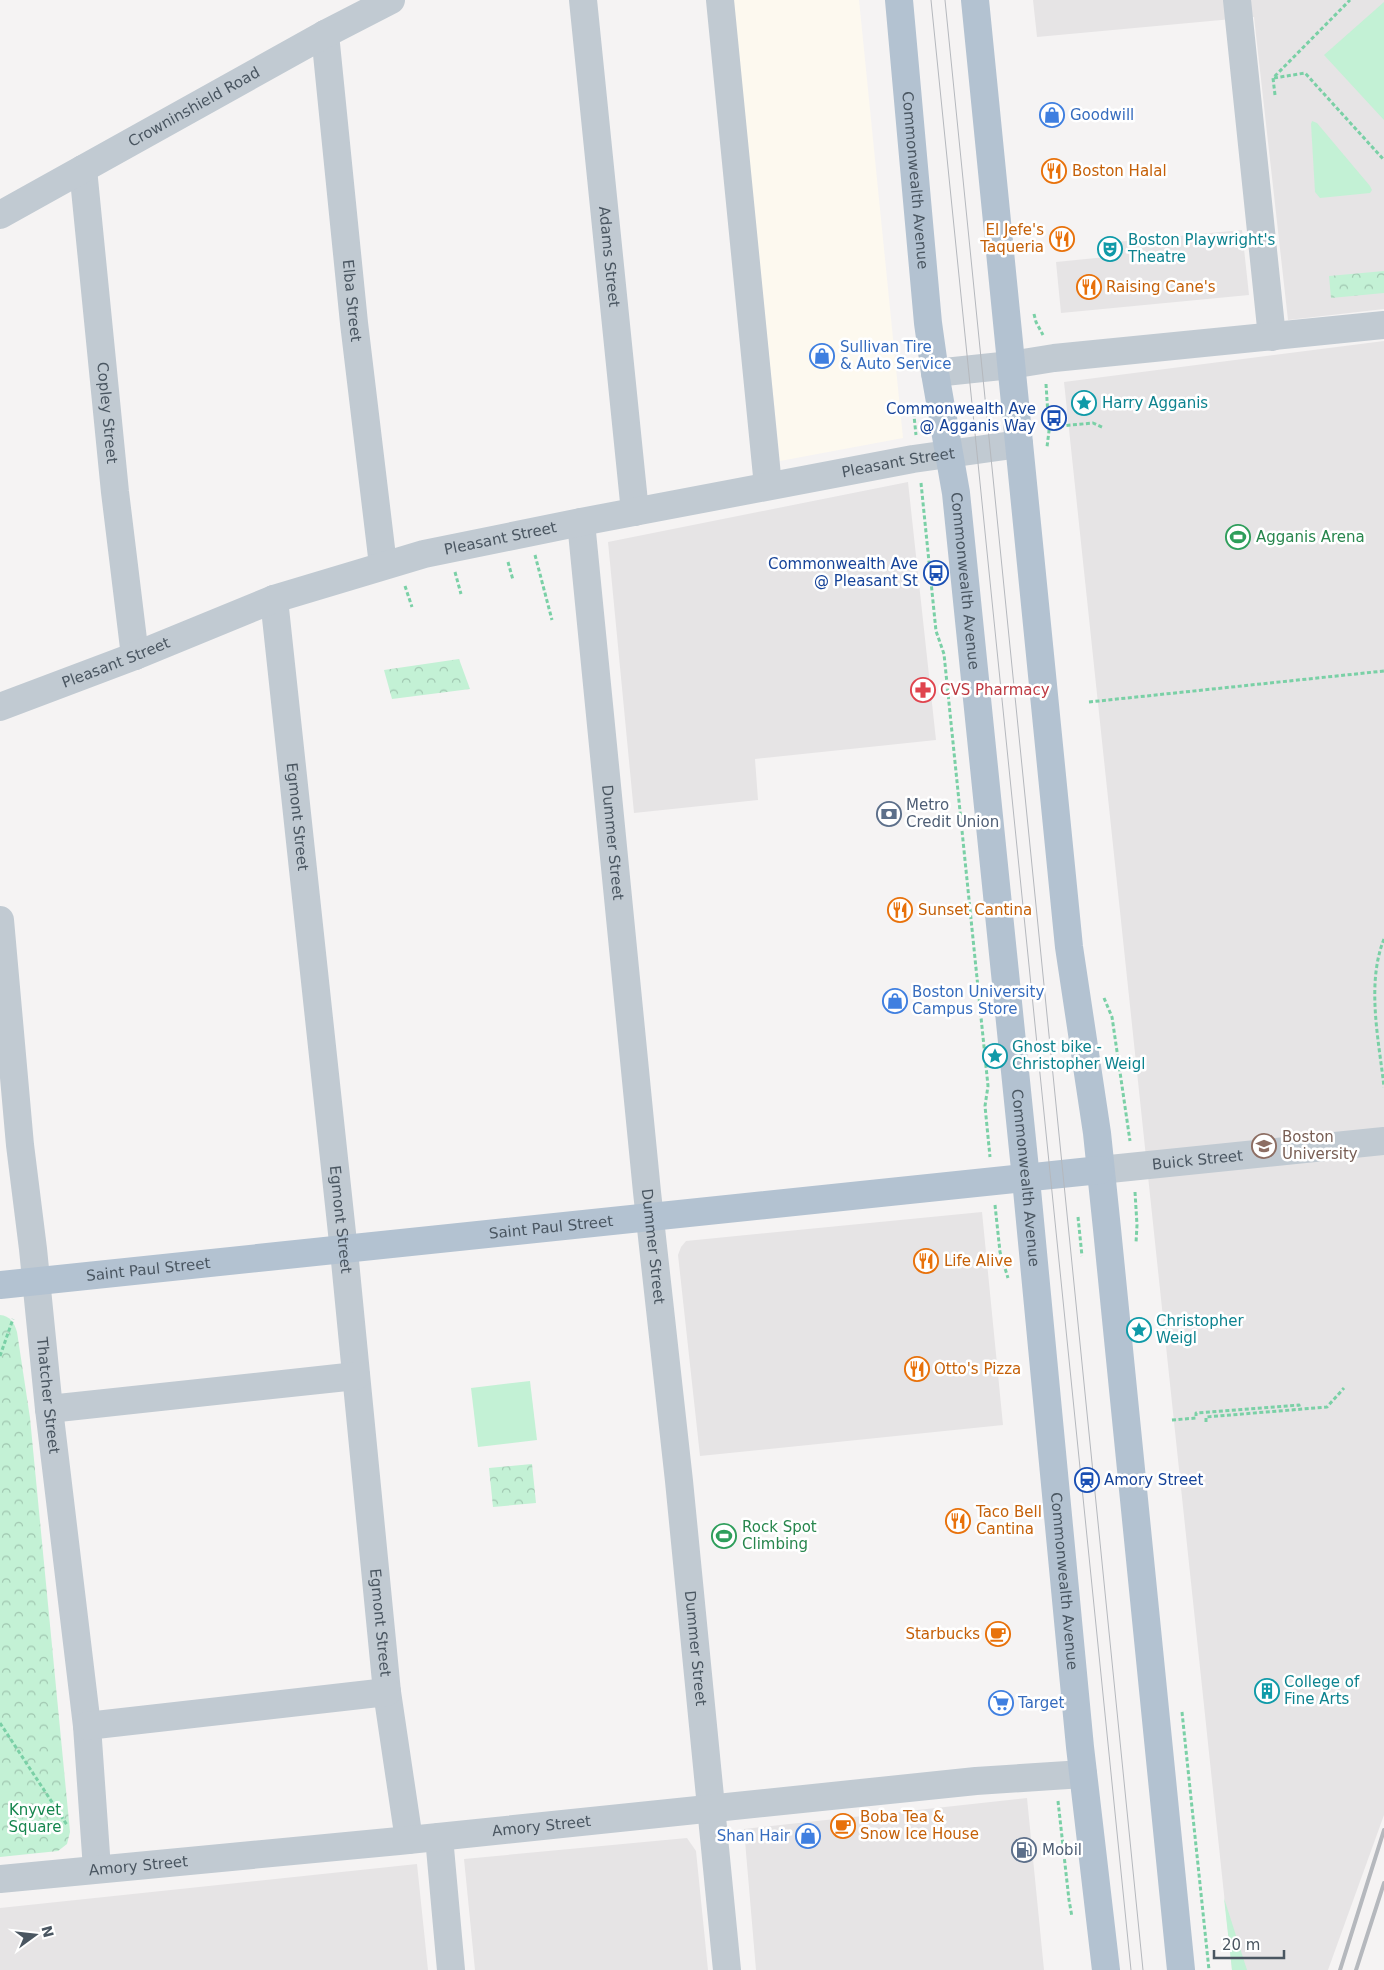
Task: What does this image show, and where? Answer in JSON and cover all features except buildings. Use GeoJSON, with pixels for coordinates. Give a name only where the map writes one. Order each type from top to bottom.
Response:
{"type":"FeatureCollection","features":[{"type":"Feature","properties":{"kind":"main road","name":"Commonwealth Avenue"},"geometry":{"type":"LineString","coordinates":[[898,0],[928,323],[956,493],[1026,1179],[1083,1774],[1106,1970]]}},
{"type":"Feature","properties":{"kind":"main road"},"geometry":{"type":"LineString","coordinates":[[975,0],[1070,948],[1100,1170],[1181,1970]]}},
{"type":"Feature","properties":{"kind":"main road","name":"Saint Paul Street"},"geometry":{"type":"LineString","coordinates":[[0,1285],[1100,1170]]}},
{"type":"Feature","properties":{"kind":"street","name":"Crowninshield Road"},"geometry":{"type":"LineString","coordinates":[[0,214],[325,34],[391,0]]}},
{"type":"Feature","properties":{"kind":"street","name":"Adams Street"},"geometry":{"type":"LineString","coordinates":[[583,0],[635,512]]}},
{"type":"Feature","properties":{"kind":"street"},"geometry":{"type":"LineString","coordinates":[[720,0],[768,486]]}},
{"type":"Feature","properties":{"kind":"street"},"geometry":{"type":"LineString","coordinates":[[1237,0],[1272,337]]}},
{"type":"Feature","properties":{"kind":"street","name":"Elba Street"},"geometry":{"type":"LineString","coordinates":[[325,34],[354,323],[393,572]]}},
{"type":"Feature","properties":{"kind":"street","name":"Copley Street"},"geometry":{"type":"LineString","coordinates":[[83,169],[115,492],[135,656]]}},
{"type":"Feature","properties":{"kind":"street"},"geometry":{"type":"LineString","coordinates":[[935,373],[1011,365],[1054,358],[1384,325]]}},
{"type":"Feature","properties":{"kind":"street","name":"Pleasant Street"},"geometry":{"type":"LineString","coordinates":[[0,708],[135,656],[274,599],[393,572],[424,554],[768,486],[949,453],[1019,444]]}},
{"type":"Feature","properties":{"kind":"street","name":"Dummer Street"},"geometry":{"type":"LineString","coordinates":[[581,522],[727,1970]]}},
{"type":"Feature","properties":{"kind":"street","name":"Egmont Street"},"geometry":{"type":"LineString","coordinates":[[274,599],[344,1249],[387,1692],[409,1840]]}},
{"type":"Feature","properties":{"kind":"street","name":"Thatcher Street"},"geometry":{"type":"LineString","coordinates":[[0,920],[20,1145],[87,1726],[97,1869]]}},
{"type":"Feature","properties":{"kind":"street","name":"Buick Street"},"geometry":{"type":"LineString","coordinates":[[1100,1170],[1384,1141]]}},
{"type":"Feature","properties":{"kind":"street"},"geometry":{"type":"LineString","coordinates":[[49,1409],[356,1376]]}},
{"type":"Feature","properties":{"kind":"street"},"geometry":{"type":"LineString","coordinates":[[87,1726],[387,1692]]}},
{"type":"Feature","properties":{"kind":"street","name":"Amory Street"},"geometry":{"type":"LineString","coordinates":[[0,1879],[712,1810],[976,1781],[1083,1774]]}},
{"type":"Feature","properties":{"kind":"street"},"geometry":{"type":"LineString","coordinates":[[439,1837],[451,1970]]}},
{"type":"Feature","properties":{"kind":"path"},"geometry":{"type":"LineString","coordinates":[[1350,0],[1273,78],[1305,73],[1384,160]]}},
{"type":"Feature","properties":{"kind":"path"},"geometry":{"type":"LineString","coordinates":[[1047,398],[1049,431],[1047,451]]}},
{"type":"Feature","properties":{"kind":"path"},"geometry":{"type":"LineString","coordinates":[[1060,426],[1093,423],[1104,428]]}},
{"type":"Feature","properties":{"kind":"path","name":"Commonwealth Avenue"},"geometry":{"type":"LineString","coordinates":[[920,478],[936,631],[944,654],[988,1086],[985,1106],[987,1130]]}},
{"type":"Feature","properties":{"kind":"path"},"geometry":{"type":"LineString","coordinates":[[534,551],[552,620]]}},
{"type":"Feature","properties":{"kind":"path"},"geometry":{"type":"LineString","coordinates":[[506,557],[513,580]]}},
{"type":"Feature","properties":{"kind":"path"},"geometry":{"type":"LineString","coordinates":[[453,567],[461,594]]}},
{"type":"Feature","properties":{"kind":"path"},"geometry":{"type":"LineString","coordinates":[[393,572],[412,607]]}},
{"type":"Feature","properties":{"kind":"path"},"geometry":{"type":"LineString","coordinates":[[1088,702],[1384,671]]}},
{"type":"Feature","properties":{"kind":"path"},"geometry":{"type":"LineString","coordinates":[[1384,940],[1379,958],[1376,984],[1376,1010],[1382,1042],[1384,1087]]}},
{"type":"Feature","properties":{"kind":"path"},"geometry":{"type":"LineString","coordinates":[[1102,993],[1112,1017],[1130,1142]]}},
{"type":"Feature","properties":{"kind":"path"},"geometry":{"type":"LineString","coordinates":[[0,1356],[15,1314]]}},
{"type":"Feature","properties":{"kind":"path"},"geometry":{"type":"LineString","coordinates":[[1206,1422],[1206,1416],[1327,1407],[1344,1388]]}},
{"type":"Feature","properties":{"kind":"path"},"geometry":{"type":"LineString","coordinates":[[1172,1420],[1196,1418],[1196,1413],[1300,1405],[1300,1409]]}},
{"type":"Feature","properties":{"kind":"path"},"geometry":{"type":"LineString","coordinates":[[0,1723],[73,1832]]}},
{"type":"Feature","properties":{"kind":"path"},"geometry":{"type":"LineString","coordinates":[[1057,1794],[1069,1900]]}},
{"type":"Feature","properties":{"kind":"shaded area"},"geometry":{"type":"Polygon","coordinates":[[[732,0],[859,0],[903,438],[780,461],[732,0]]]}},
{"type":"Feature","properties":{"kind":"shaded area"},"geometry":{"type":"Polygon","coordinates":[[[1033,0],[1384,0],[1384,309],[1288,320],[1254,17],[1037,37],[1033,0]]]}},
{"type":"Feature","properties":{"kind":"shaded area"},"geometry":{"type":"Polygon","coordinates":[[[1242,230],[1249,295],[1061,313],[1056,262],[1106,257],[1105,243],[1242,230]]]}},
{"type":"Feature","properties":{"kind":"shaded area","name":"Boston University"},"geometry":{"type":"Polygon","coordinates":[[[1384,341],[1384,1815],[1328,1970],[1232,1970],[1064,382],[1384,341]]]}},
{"type":"Feature","properties":{"kind":"shaded area"},"geometry":{"type":"Polygon","coordinates":[[[908,482],[936,740],[755,759],[758,800],[634,813],[608,542],[908,482]]]}},
{"type":"Feature","properties":{"kind":"shaded area"},"geometry":{"type":"Polygon","coordinates":[[[982,1212],[1003,1425],[700,1456],[678,1255],[686,1241],[982,1212]]]}},
{"type":"Feature","properties":{"kind":"shaded area"},"geometry":{"type":"Polygon","coordinates":[[[1027,1798],[1044,1970],[756,1970],[744,1829],[1027,1798]]]}},
{"type":"Feature","properties":{"kind":"shaded area"},"geometry":{"type":"Polygon","coordinates":[[[687,1838],[696,1851],[708,1970],[475,1970],[464,1859],[687,1838]]]}},
{"type":"Feature","properties":{"kind":"shaded area"},"geometry":{"type":"Polygon","coordinates":[[[417,1864],[428,1970],[0,1970],[0,1908],[417,1864]]]}},
{"type":"Feature","properties":{"kind":"green space"},"geometry":{"type":"Polygon","coordinates":[[[1384,2],[1384,120],[1324,55],[1384,2]]]}},
{"type":"Feature","properties":{"kind":"green space"},"geometry":{"type":"Polygon","coordinates":[[[1312,121],[1317,123],[1370,186],[1372,190],[1370,193],[1320,198],[1315,192],[1312,121]]]}},
{"type":"Feature","properties":{"kind":"green space"},"geometry":{"type":"Polygon","coordinates":[[[1384,271],[1384,293],[1331,298],[1329,276],[1384,271]]]}},
{"type":"Feature","properties":{"kind":"green space"},"geometry":{"type":"Polygon","coordinates":[[[459,659],[470,689],[392,699],[384,670],[459,659]]]}},
{"type":"Feature","properties":{"kind":"green space","name":"Knyvet Square"},"geometry":{"type":"Polygon","coordinates":[[[0,1315],[11,1320],[17,1332],[30,1418],[70,1832],[67,1844],[58,1851],[0,1857],[0,1315]]]}},
{"type":"Feature","properties":{"kind":"green space"},"geometry":{"type":"Polygon","coordinates":[[[530,1381],[537,1440],[478,1447],[471,1388],[530,1381]]]}},
{"type":"Feature","properties":{"kind":"green space"},"geometry":{"type":"Polygon","coordinates":[[[532,1464],[536,1503],[493,1507],[489,1468],[532,1464]]]}},
{"type":"Feature","properties":{"kind":"green space"},"geometry":{"type":"Polygon","coordinates":[[[1224,1898],[1247,1970],[1232,1970],[1224,1898]]]}},
{"type":"Feature","properties":{"kind":"tram line"},"geometry":{"type":"LineString","coordinates":[[931,0],[1131,1970]]}},
{"type":"Feature","properties":{"kind":"tram line"},"geometry":{"type":"LineString","coordinates":[[945,0],[1143,1970]]}},
{"type":"Feature","properties":{"kind":"railway"},"geometry":{"type":"LineString","coordinates":[[1340,1970],[1384,1830]]}},
{"type":"Feature","properties":{"kind":"railway"},"geometry":{"type":"LineString","coordinates":[[1356,1970],[1384,1883]]}},
{"type":"Feature","properties":{"kind":"place","name":"Goodwill"},"geometry":{"type":"Point","coordinates":[1052,115]}},
{"type":"Feature","properties":{"kind":"place","name":"Boston Halal"},"geometry":{"type":"Point","coordinates":[1054,171]}},
{"type":"Feature","properties":{"kind":"place","name":"El Jefe's Taqueria"},"geometry":{"type":"Point","coordinates":[1062,239]}},
{"type":"Feature","properties":{"kind":"place","name":"Boston Playwright's Theatre"},"geometry":{"type":"Point","coordinates":[1110,249]}},
{"type":"Feature","properties":{"kind":"place","name":"Raising Cane's"},"geometry":{"type":"Point","coordinates":[1089,287]}},
{"type":"Feature","properties":{"kind":"place","name":"Sullivan Tire & Auto Service"},"geometry":{"type":"Point","coordinates":[822,356]}},
{"type":"Feature","properties":{"kind":"place","name":"Harry Agganis"},"geometry":{"type":"Point","coordinates":[1084,403]}},
{"type":"Feature","properties":{"kind":"place","name":"Commonwealth Ave @ Agganis Way"},"geometry":{"type":"Point","coordinates":[1054,418]}},
{"type":"Feature","properties":{"kind":"place","name":"Agganis Arena"},"geometry":{"type":"Point","coordinates":[1238,537]}},
{"type":"Feature","properties":{"kind":"place","name":"Commonwealth Ave @ Pleasant St"},"geometry":{"type":"Point","coordinates":[936,573]}},
{"type":"Feature","properties":{"kind":"place","name":"CVS Pharmacy"},"geometry":{"type":"Point","coordinates":[923,690]}},
{"type":"Feature","properties":{"kind":"place","name":"Metro Credit Union"},"geometry":{"type":"Point","coordinates":[889,814]}},
{"type":"Feature","properties":{"kind":"place","name":"Sunset Cantina"},"geometry":{"type":"Point","coordinates":[900,910]}},
{"type":"Feature","properties":{"kind":"place","name":"Boston University Campus Store"},"geometry":{"type":"Point","coordinates":[895,1001]}},
{"type":"Feature","properties":{"kind":"place","name":"Ghost bike - Christopher Weigl"},"geometry":{"type":"Point","coordinates":[995,1056]}},
{"type":"Feature","properties":{"kind":"place","name":"Boston University"},"geometry":{"type":"Point","coordinates":[1264,1146]}},
{"type":"Feature","properties":{"kind":"place","name":"Life Alive"},"geometry":{"type":"Point","coordinates":[926,1261]}},
{"type":"Feature","properties":{"kind":"place","name":"Christopher Weigl"},"geometry":{"type":"Point","coordinates":[1139,1330]}},
{"type":"Feature","properties":{"kind":"place","name":"Otto's Pizza"},"geometry":{"type":"Point","coordinates":[917,1369]}},
{"type":"Feature","properties":{"kind":"place","name":"Amory Street"},"geometry":{"type":"Point","coordinates":[1087,1480]}},
{"type":"Feature","properties":{"kind":"place","name":"Taco Bell Cantina"},"geometry":{"type":"Point","coordinates":[958,1521]}},
{"type":"Feature","properties":{"kind":"place","name":"Rock Spot Climbing"},"geometry":{"type":"Point","coordinates":[724,1536]}},
{"type":"Feature","properties":{"kind":"place","name":"Starbucks"},"geometry":{"type":"Point","coordinates":[998,1634]}},
{"type":"Feature","properties":{"kind":"place","name":"College of Fine Arts"},"geometry":{"type":"Point","coordinates":[1267,1691]}},
{"type":"Feature","properties":{"kind":"place","name":"Target"},"geometry":{"type":"Point","coordinates":[1001,1703]}},
{"type":"Feature","properties":{"kind":"place","name":"Boba Tea & Snow Ice House"},"geometry":{"type":"Point","coordinates":[843,1826]}},
{"type":"Feature","properties":{"kind":"place","name":"Shan Hair"},"geometry":{"type":"Point","coordinates":[808,1836]}},
{"type":"Feature","properties":{"kind":"place","name":"Mobil"},"geometry":{"type":"Point","coordinates":[1024,1850]}}]}
